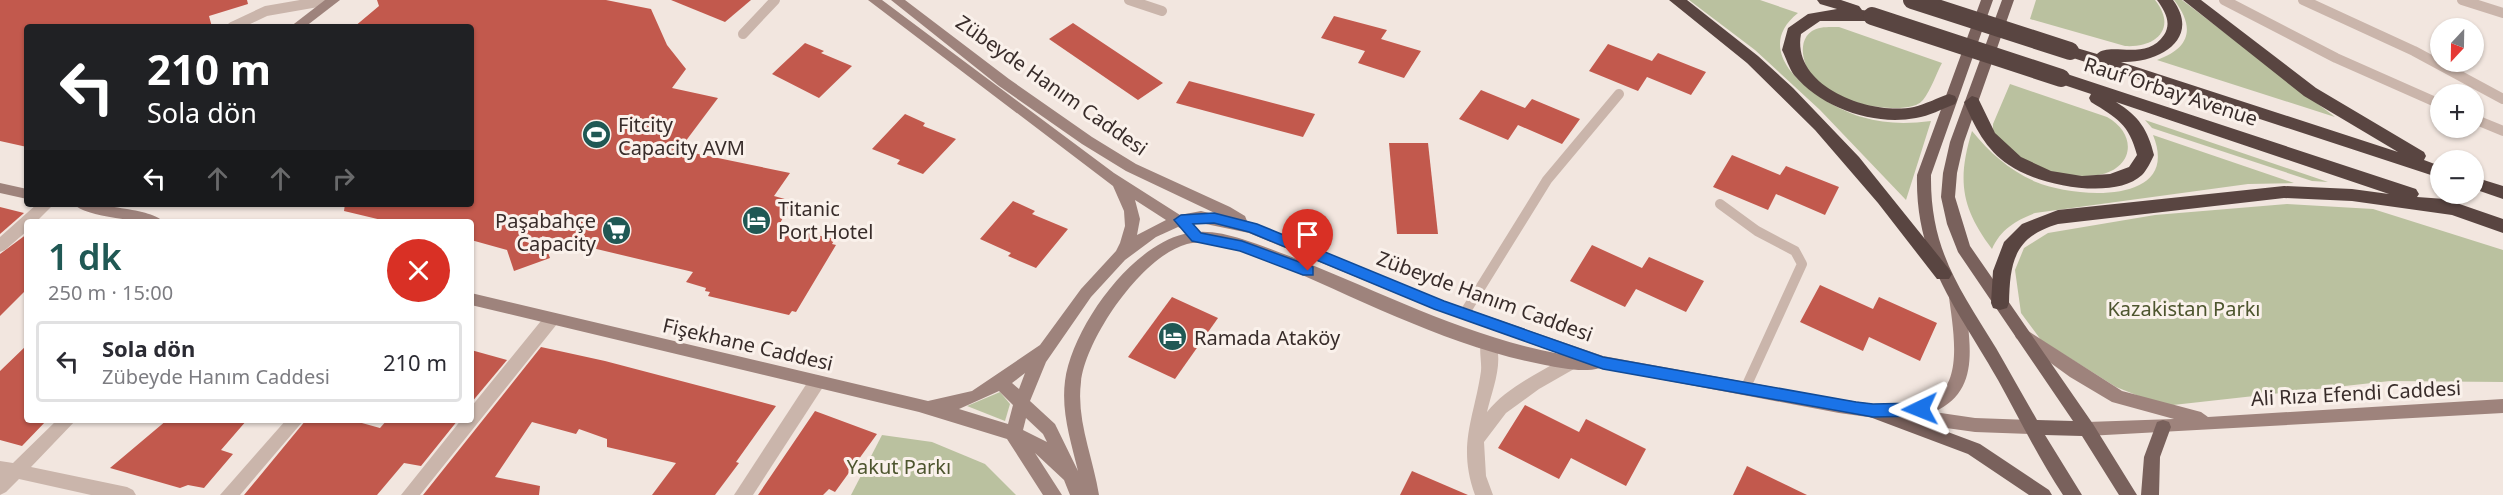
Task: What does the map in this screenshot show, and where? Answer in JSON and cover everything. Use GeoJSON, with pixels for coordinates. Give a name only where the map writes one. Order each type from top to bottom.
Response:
{"type":"FeatureCollection","features":[{"type":"Feature","properties":{"kind":"highway"},"geometry":{"type":"LineString","coordinates":[[1677,0],[1733,41],[1796,100],[1890,204],[1943,274]]}},
{"type":"Feature","properties":{"kind":"highway","name":"Rauf Orbay Avenue"},"geometry":{"type":"LineString","coordinates":[[1825,0],[2503,226]]}},
{"type":"Feature","properties":{"kind":"highway","name":"Rauf Orbay Avenue"},"geometry":{"type":"LineString","coordinates":[[1912,0],[2430,168]]}},
{"type":"Feature","properties":{"kind":"highway"},"geometry":{"type":"LineString","coordinates":[[2070,51],[2124,57],[2143,55],[2162,48],[2175,34],[2176,26],[2174,15],[2164,0]]}},
{"type":"Feature","properties":{"kind":"highway"},"geometry":{"type":"LineString","coordinates":[[2191,0],[2310,92],[2430,165]]}},
{"type":"Feature","properties":{"kind":"highway"},"geometry":{"type":"LineString","coordinates":[[1872,16],[1828,15],[1815,18],[1800,26],[1791,42],[1796,67],[1805,79],[1837,101],[1863,111],[1882,114],[1906,115],[1936,107],[1949,99]]}},
{"type":"Feature","properties":{"kind":"highway"},"geometry":{"type":"LineString","coordinates":[[1972,102],[1978,123],[1992,145],[2028,169],[2056,178],[2103,183],[2124,179],[2142,163],[2146,150],[2140,132],[2125,116],[2061,78]]}},
{"type":"Feature","properties":{"kind":"highway"},"geometry":{"type":"LineString","coordinates":[[2484,186],[2503,193]]}},
{"type":"Feature","properties":{"kind":"highway"},"geometry":{"type":"LineString","coordinates":[[2000,303],[2003,265],[2015,238],[2033,225],[2058,217],[2223,196],[2284,192],[2352,195],[2454,209]]}},
{"type":"Feature","properties":{"kind":"main road"},"geometry":{"type":"LineString","coordinates":[[300,24],[334,0]]}},
{"type":"Feature","properties":{"kind":"main road","name":"Zübeyde Hanım Caddesi"},"geometry":{"type":"LineString","coordinates":[[874,0],[1110,177]]}},
{"type":"Feature","properties":{"kind":"main road","name":"Zübeyde Hanım Caddesi"},"geometry":{"type":"LineString","coordinates":[[897,0],[982,67],[1117,159],[1220,207],[1252,228]]}},
{"type":"Feature","properties":{"kind":"main road"},"geometry":{"type":"LineString","coordinates":[[1987,0],[1949,99],[1924,175],[1922,188],[1926,225],[1943,274],[2073,495]]}},
{"type":"Feature","properties":{"kind":"main road"},"geometry":{"type":"LineString","coordinates":[[2008,0],[1957,142],[1950,173],[1948,197],[1954,224],[1963,248],[2087,429],[2128,495]]}},
{"type":"Feature","properties":{"kind":"main road"},"geometry":{"type":"LineString","coordinates":[[1110,177],[1181,220],[1197,237]]}},
{"type":"Feature","properties":{"kind":"main road"},"geometry":{"type":"LineString","coordinates":[[1110,177],[1130,203],[1133,214],[1131,237],[1120,256]]}},
{"type":"Feature","properties":{"kind":"main road"},"geometry":{"type":"LineString","coordinates":[[0,188],[24,193]]}},
{"type":"Feature","properties":{"kind":"main road"},"geometry":{"type":"LineString","coordinates":[[94,207],[144,219]]}},
{"type":"Feature","properties":{"kind":"main road","name":"Zübeyde Hanım Caddesi"},"geometry":{"type":"LineString","coordinates":[[1014,435],[1022,401],[1046,347],[1086,293],[1120,256],[1151,233],[1181,220],[1207,218],[1252,228],[1464,314],[1603,363],[1873,411],[1975,425],[2031,427]]}},
{"type":"Feature","properties":{"kind":"main road","name":"Zübeyde Hanım Caddesi"},"geometry":{"type":"LineString","coordinates":[[1090,495],[1072,400],[1077,357],[1091,328],[1137,270],[1168,246],[1197,237],[1217,239],[1287,262],[1488,344],[1568,364],[1603,363]]}},
{"type":"Feature","properties":{"kind":"main road","name":"Zübeyde Hanım Caddesi"},"geometry":{"type":"LineString","coordinates":[[1873,411],[1920,409],[1941,403],[1953,392],[1960,376],[1962,352],[1957,297]]}},
{"type":"Feature","properties":{"kind":"main road","name":"Fişekhane Caddesi"},"geometry":{"type":"LineString","coordinates":[[474,300],[551,320],[918,405],[988,424],[1035,443],[1072,477],[1079,495]]}},
{"type":"Feature","properties":{"kind":"main road"},"geometry":{"type":"LineString","coordinates":[[1458,333],[1464,314]]}},
{"type":"Feature","properties":{"kind":"main road","name":"Ali Rıza Efendi Caddesi"},"geometry":{"type":"LineString","coordinates":[[2019,331],[2076,372],[2118,397],[2212,422]]}},
{"type":"Feature","properties":{"kind":"main road"},"geometry":{"type":"LineString","coordinates":[[918,405],[943,406],[961,403],[1000,382],[1046,347]]}},
{"type":"Feature","properties":{"kind":"main road"},"geometry":{"type":"LineString","coordinates":[[1000,382],[1049,429],[1072,477]]}},
{"type":"Feature","properties":{"kind":"main road","name":"Ali Rıza Efendi Caddesi"},"geometry":{"type":"LineString","coordinates":[[2087,429],[2163,427],[2212,422],[2503,406]]}},
{"type":"Feature","properties":{"kind":"main road"},"geometry":{"type":"LineString","coordinates":[[1873,411],[1974,449],[2043,495]]}},
{"type":"Feature","properties":{"kind":"main road"},"geometry":{"type":"LineString","coordinates":[[2031,427],[2087,429]]}},
{"type":"Feature","properties":{"kind":"main road"},"geometry":{"type":"LineString","coordinates":[[2150,495],[2152,457],[2163,427]]}},
{"type":"Feature","properties":{"kind":"main road"},"geometry":{"type":"LineString","coordinates":[[1014,435],[1053,495]]}},
{"type":"Feature","properties":{"kind":"street"},"geometry":{"type":"LineString","coordinates":[[30,219],[44,207]]}},
{"type":"Feature","properties":{"kind":"street"},"geometry":{"type":"LineString","coordinates":[[0,246],[24,225]]}},
{"type":"Feature","properties":{"kind":"street"},"geometry":{"type":"LineString","coordinates":[[474,416],[551,320]]}},
{"type":"Feature","properties":{"kind":"street"},"geometry":{"type":"LineString","coordinates":[[1484,495],[1478,482],[1477,438],[1479,413],[1492,364],[1488,344]]}},
{"type":"Feature","properties":{"kind":"street"},"geometry":{"type":"LineString","coordinates":[[1477,438],[1500,408],[1533,384],[1568,364]]}},
{"type":"Feature","properties":{"kind":"street"},"geometry":{"type":"LineString","coordinates":[[743,495],[817,382]]}},
{"type":"Feature","properties":{"kind":"street"},"geometry":{"type":"LineString","coordinates":[[0,487],[7,470],[64,423]]}},
{"type":"Feature","properties":{"kind":"street"},"geometry":{"type":"LineString","coordinates":[[229,495],[293,423]]}},
{"type":"Feature","properties":{"kind":"street"},"geometry":{"type":"LineString","coordinates":[[410,495],[469,423]]}},
{"type":"Feature","properties":{"kind":"street"},"geometry":{"type":"LineString","coordinates":[[7,470],[127,495]]}},
{"type":"Feature","properties":{"kind":"lane"},"geometry":{"type":"LineString","coordinates":[[236,24],[247,17],[273,9],[329,0]]}},
{"type":"Feature","properties":{"kind":"lane"},"geometry":{"type":"LineString","coordinates":[[743,34],[775,0]]}},
{"type":"Feature","properties":{"kind":"lane"},"geometry":{"type":"LineString","coordinates":[[1129,0],[1162,11]]}},
{"type":"Feature","properties":{"kind":"lane"},"geometry":{"type":"LineString","coordinates":[[2224,0],[2336,58],[2430,100]]}},
{"type":"Feature","properties":{"kind":"lane"},"geometry":{"type":"LineString","coordinates":[[2303,0],[2414,51],[2503,99]]}},
{"type":"Feature","properties":{"kind":"lane"},"geometry":{"type":"LineString","coordinates":[[2462,0],[2503,13]]}},
{"type":"Feature","properties":{"kind":"lane"},"geometry":{"type":"LineString","coordinates":[[1464,314],[1547,180],[1619,94]]}},
{"type":"Feature","properties":{"kind":"lane"},"geometry":{"type":"LineString","coordinates":[[2484,123],[2503,131]]}},
{"type":"Feature","properties":{"kind":"lane"},"geometry":{"type":"LineString","coordinates":[[1720,204],[1757,231],[1796,252],[1803,264],[1745,389]]}},
{"type":"Feature","properties":{"kind":"green space"},"geometry":{"type":"Polygon","coordinates":[[[1689,0],[1760,0],[1798,13],[1784,29],[1780,45],[1784,61],[1795,76],[1810,90],[1828,102],[1862,117],[1896,123],[1931,121],[1906,200],[1820,110],[1755,50],[1689,0]]]}},
{"type":"Feature","properties":{"kind":"green space"},"geometry":{"type":"Polygon","coordinates":[[[2036,0],[2155,0],[2162,10],[2164,28],[2160,35],[2146,44],[2125,46],[2030,19],[2036,0]]]}},
{"type":"Feature","properties":{"kind":"green space"},"geometry":{"type":"Polygon","coordinates":[[[2174,0],[2182,0],[2335,117],[2157,60],[2177,49],[2186,36],[2185,19],[2174,0]]]}},
{"type":"Feature","properties":{"kind":"green space"},"geometry":{"type":"Polygon","coordinates":[[[1839,27],[1942,63],[1923,100],[1917,105],[1904,108],[1873,106],[1834,95],[1818,84],[1806,66],[1804,43],[1807,36],[1815,29],[1839,27]]]}},
{"type":"Feature","properties":{"kind":"green space"},"geometry":{"type":"Polygon","coordinates":[[[2010,84],[2107,117],[2124,132],[2128,150],[2125,158],[2119,166],[2110,171],[2098,175],[2078,176],[2045,170],[2017,157],[1993,134],[1993,124],[2010,84]]]}},
{"type":"Feature","properties":{"kind":"green space"},"geometry":{"type":"Polygon","coordinates":[[[2145,120],[2328,182],[2312,181],[2152,128],[2145,120]]]}},
{"type":"Feature","properties":{"kind":"green space"},"geometry":{"type":"Polygon","coordinates":[[[1972,131],[1993,154],[2017,172],[2036,182],[2074,191],[2097,193],[2120,191],[2139,185],[2152,175],[2158,158],[2153,135],[2294,183],[2248,184],[2035,213],[2009,226],[1992,249],[1974,220],[1965,193],[1964,164],[1972,131]]]}},
{"type":"Feature","properties":{"kind":"green space","name":"Kazakistan Parkı"},"geometry":{"type":"Polygon","coordinates":[[[2287,204],[2373,209],[2503,250],[2503,382],[2390,381],[2164,406],[2116,387],[2041,340],[2021,313],[2015,270],[2024,248],[2048,233],[2155,215],[2287,204]]]}},
{"type":"Feature","properties":{"kind":"green space"},"geometry":{"type":"Polygon","coordinates":[[[1000,392],[1010,404],[1005,421],[967,406],[1000,392]]]}},
{"type":"Feature","properties":{"kind":"green space","name":"Yakut Parkı"},"geometry":{"type":"Polygon","coordinates":[[[882,435],[932,442],[985,464],[1016,495],[851,495],[882,435]]]}},
{"type":"Feature","properties":{"kind":"building"},"geometry":{"type":"Polygon","coordinates":[[[0,0],[247,0],[248,4],[209,16],[211,24],[24,24],[24,146],[0,141],[0,0]]]}},
{"type":"Feature","properties":{"kind":"building"},"geometry":{"type":"Polygon","coordinates":[[[377,0],[606,0],[651,9],[667,45],[686,69],[672,88],[718,98],[679,150],[790,173],[774,196],[792,201],[778,227],[835,239],[832,244],[836,245],[796,312],[792,311],[789,315],[708,296],[710,292],[705,291],[706,288],[686,282],[693,272],[542,236],[550,258],[514,271],[507,250],[474,241],[474,219],[377,219],[344,211],[345,207],[474,207],[474,24],[358,24],[379,6],[377,0]]]}},
{"type":"Feature","properties":{"kind":"building"},"geometry":{"type":"Polygon","coordinates":[[[671,0],[751,0],[725,22],[671,0]]]}},
{"type":"Feature","properties":{"kind":"building"},"geometry":{"type":"Polygon","coordinates":[[[1334,16],[1387,30],[1381,39],[1421,51],[1404,78],[1358,63],[1365,51],[1321,38],[1334,16]]]}},
{"type":"Feature","properties":{"kind":"building"},"geometry":{"type":"Polygon","coordinates":[[[1073,23],[1163,83],[1138,100],[1049,39],[1073,23]]]}},
{"type":"Feature","properties":{"kind":"building"},"geometry":{"type":"Polygon","coordinates":[[[805,43],[824,51],[821,53],[852,66],[819,98],[772,74],[805,43]]]}},
{"type":"Feature","properties":{"kind":"building"},"geometry":{"type":"Polygon","coordinates":[[[1608,44],[1652,61],[1658,53],[1706,72],[1691,95],[1647,77],[1638,91],[1589,71],[1608,44]]]}},
{"type":"Feature","properties":{"kind":"building"},"geometry":{"type":"Polygon","coordinates":[[[1189,81],[1315,114],[1303,137],[1176,103],[1189,81]]]}},
{"type":"Feature","properties":{"kind":"building"},"geometry":{"type":"Polygon","coordinates":[[[1481,90],[1525,108],[1532,99],[1580,119],[1562,144],[1518,125],[1508,140],[1459,119],[1481,90]]]}},
{"type":"Feature","properties":{"kind":"building"},"geometry":{"type":"Polygon","coordinates":[[[905,114],[925,123],[923,126],[956,139],[923,174],[897,164],[900,160],[872,149],[905,114]]]}},
{"type":"Feature","properties":{"kind":"building"},"geometry":{"type":"Polygon","coordinates":[[[1389,143],[1428,143],[1438,234],[1397,234],[1389,143]]]}},
{"type":"Feature","properties":{"kind":"building"},"geometry":{"type":"Polygon","coordinates":[[[1732,155],[1780,175],[1786,166],[1839,187],[1825,215],[1776,194],[1768,210],[1713,187],[1732,155]]]}},
{"type":"Feature","properties":{"kind":"building"},"geometry":{"type":"Polygon","coordinates":[[[1013,201],[1035,211],[1032,214],[1068,229],[1036,268],[1008,256],[1011,253],[980,239],[1013,201]]]}},
{"type":"Feature","properties":{"kind":"building"},"geometry":{"type":"Polygon","coordinates":[[[0,207],[24,213],[0,234],[0,207]]]}},
{"type":"Feature","properties":{"kind":"building"},"geometry":{"type":"Polygon","coordinates":[[[24,236],[24,292],[0,316],[0,254],[24,236]]]}},
{"type":"Feature","properties":{"kind":"building"},"geometry":{"type":"Polygon","coordinates":[[[1592,245],[1642,268],[1649,257],[1704,281],[1686,312],[1636,289],[1625,307],[1570,281],[1592,245]]]}},
{"type":"Feature","properties":{"kind":"building"},"geometry":{"type":"Polygon","coordinates":[[[1820,285],[1873,309],[1879,297],[1937,323],[1920,361],[1869,337],[1863,351],[1800,322],[1820,285]]]}},
{"type":"Feature","properties":{"kind":"building","name":"Ramada Ataköy"},"geometry":{"type":"Polygon","coordinates":[[[1172,297],[1218,318],[1175,379],[1128,357],[1172,297]]]}},
{"type":"Feature","properties":{"kind":"building"},"geometry":{"type":"Polygon","coordinates":[[[541,347],[605,361],[776,406],[715,495],[652,495],[676,463],[607,447],[607,439],[579,429],[576,434],[532,422],[495,477],[540,486],[539,495],[423,495],[541,347]]]}},
{"type":"Feature","properties":{"kind":"building"},"geometry":{"type":"Polygon","coordinates":[[[24,348],[24,423],[44,423],[22,446],[0,440],[0,371],[24,348]]]}},
{"type":"Feature","properties":{"kind":"building"},"geometry":{"type":"Polygon","coordinates":[[[474,351],[507,360],[474,399],[474,351]]]}},
{"type":"Feature","properties":{"kind":"building"},"geometry":{"type":"Polygon","coordinates":[[[1525,405],[1579,432],[1586,419],[1646,449],[1626,486],[1571,458],[1559,479],[1498,448],[1525,405]]]}},
{"type":"Feature","properties":{"kind":"building"},"geometry":{"type":"Polygon","coordinates":[[[815,411],[877,434],[835,492],[829,489],[823,495],[758,495],[815,411]]]}},
{"type":"Feature","properties":{"kind":"building"},"geometry":{"type":"Polygon","coordinates":[[[163,423],[244,423],[221,450],[233,454],[204,488],[188,485],[180,488],[110,468],[163,423]]]}},
{"type":"Feature","properties":{"kind":"building"},"geometry":{"type":"Polygon","coordinates":[[[304,423],[362,423],[380,428],[384,423],[456,423],[421,466],[404,463],[377,495],[244,495],[304,423]]]}},
{"type":"Feature","properties":{"kind":"building"},"geometry":{"type":"Polygon","coordinates":[[[1747,466],[1807,495],[1733,495],[1747,466]]]}},
{"type":"Feature","properties":{"kind":"building"},"geometry":{"type":"Polygon","coordinates":[[[1412,471],[1468,495],[1400,495],[1412,471]]]}},
{"type":"Feature","properties":{"kind":"place","name":"Fitcity Capacity AVM"},"geometry":{"type":"Point","coordinates":[597,135]}},
{"type":"Feature","properties":{"kind":"place","name":"Titanic Port Hotel"},"geometry":{"type":"Point","coordinates":[757,220]}},
{"type":"Feature","properties":{"kind":"place","name":"Paşabahçe Capacity"},"geometry":{"type":"Point","coordinates":[617,231]}},
{"type":"Feature","properties":{"kind":"place","name":"Ramada Ataköy"},"geometry":{"type":"Point","coordinates":[1173,337]}},
{"type":"Feature","properties":{"kind":"route"},"geometry":{"type":"LineString","coordinates":[[1308,271],[1242,246],[1217,239],[1197,237],[1181,220],[1214,218],[1252,228],[1439,305],[1603,363],[1873,411],[1920,409]]}}]}
